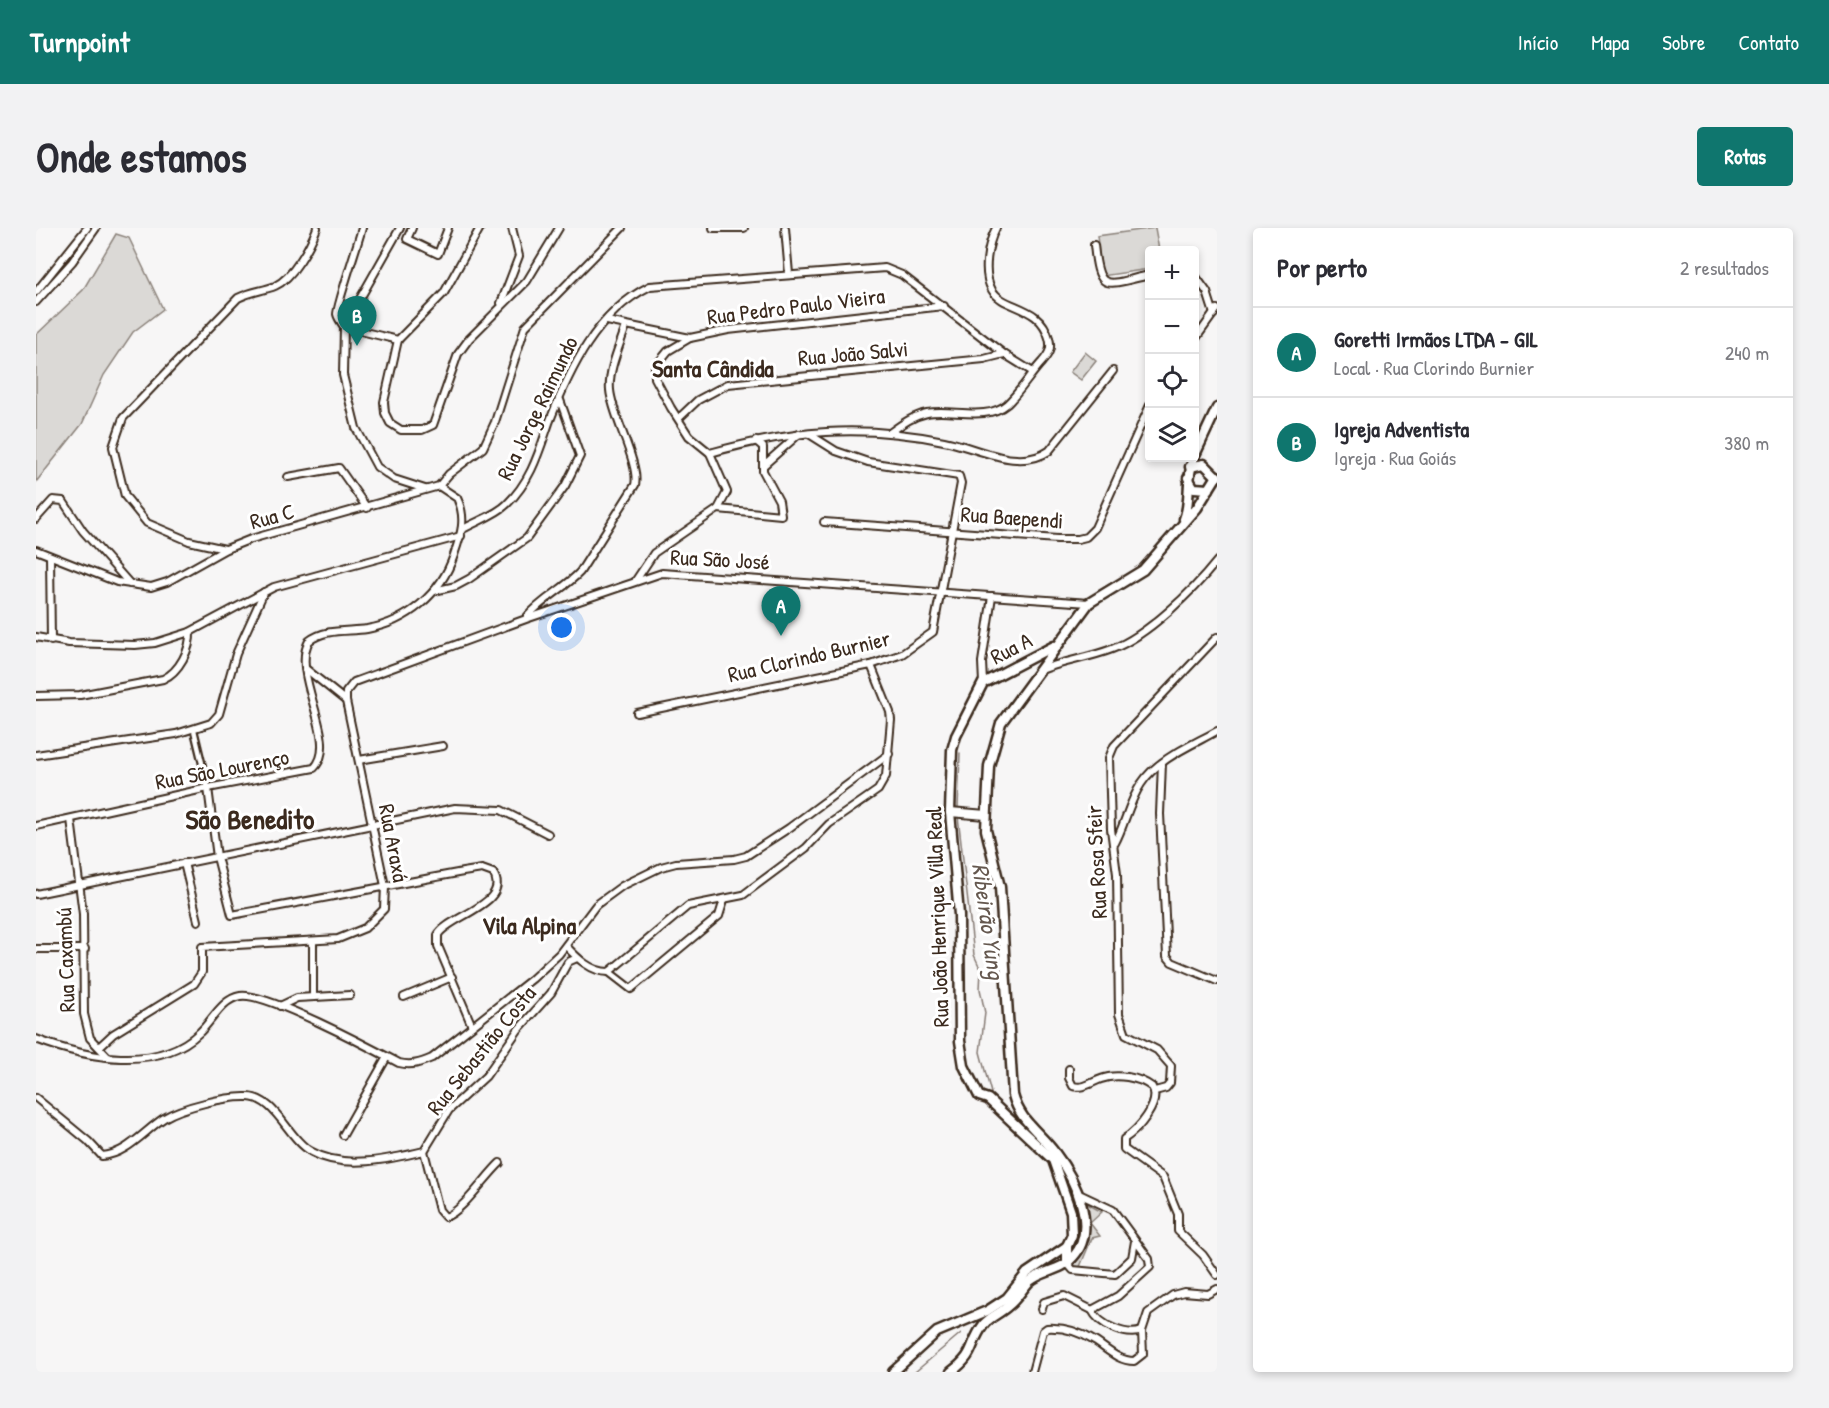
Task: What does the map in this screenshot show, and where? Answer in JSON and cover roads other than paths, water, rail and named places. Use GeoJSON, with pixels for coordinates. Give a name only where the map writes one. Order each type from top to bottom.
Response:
{"type":"FeatureCollection","features":[{"type":"Feature","properties":{"kind":"main road"},"geometry":{"type":"LineString","coordinates":[[1199,446],[1217,408]]}},
{"type":"Feature","properties":{"kind":"main road"},"geometry":{"type":"LineString","coordinates":[[1182,525],[1188,510],[1187,478],[1192,462]]}},
{"type":"Feature","properties":{"kind":"main road"},"geometry":{"type":"LineString","coordinates":[[951,1372],[968,1359],[986,1322],[1012,1303],[1036,1276],[1067,1263],[1080,1248],[1085,1225],[1076,1192],[1054,1151],[1022,1117],[1013,1095],[1000,887],[987,841],[989,766],[995,738],[1001,723],[1089,603],[1143,570],[1182,525],[1217,477],[1204,464],[1190,468]]}},
{"type":"Feature","properties":{"kind":"main road"},"geometry":{"type":"LineString","coordinates":[[1187,478],[1194,488],[1209,489]]}},
{"type":"Feature","properties":{"kind":"main road","name":"Rua A"},"geometry":{"type":"LineString","coordinates":[[983,683],[1057,645]]}},
{"type":"Feature","properties":{"kind":"main road","name":"Rua João Henrique Villa Real"},"geometry":{"type":"LineString","coordinates":[[983,683],[953,744],[952,812],[959,915],[960,1041],[964,1066],[979,1096],[988,1099],[1034,1141],[1055,1164],[1071,1212],[1073,1228],[1067,1246]]}},
{"type":"Feature","properties":{"kind":"main road"},"geometry":{"type":"LineString","coordinates":[[893,1372],[937,1332],[1001,1303],[1027,1274],[1067,1246]]}},
{"type":"Feature","properties":{"kind":"street"},"geometry":{"type":"LineString","coordinates":[[36,292],[87,228]]}},
{"type":"Feature","properties":{"kind":"street"},"geometry":{"type":"LineString","coordinates":[[36,302],[87,243],[96,228]]}},
{"type":"Feature","properties":{"kind":"street"},"geometry":{"type":"LineString","coordinates":[[226,549],[189,541],[147,523],[125,496],[113,447],[123,418],[238,298],[254,290],[274,286],[286,278],[312,240],[317,228]]}},
{"type":"Feature","properties":{"kind":"street"},"geometry":{"type":"LineString","coordinates":[[362,228],[344,291],[338,304],[337,316],[344,327],[398,340]]}},
{"type":"Feature","properties":{"kind":"street"},"geometry":{"type":"LineString","coordinates":[[400,228],[344,327],[343,375],[356,428],[377,467],[394,479],[428,489]]}},
{"type":"Feature","properties":{"kind":"street"},"geometry":{"type":"LineString","coordinates":[[412,228],[407,239],[438,254],[448,228]]}},
{"type":"Feature","properties":{"kind":"street"},"geometry":{"type":"LineString","coordinates":[[480,228],[444,293],[398,340],[384,402],[385,413],[390,423],[401,430],[422,430],[433,424],[458,354],[500,306],[527,281],[560,228]]}},
{"type":"Feature","properties":{"kind":"street"},"geometry":{"type":"LineString","coordinates":[[500,306],[519,256],[512,228]]}},
{"type":"Feature","properties":{"kind":"street"},"geometry":{"type":"LineString","coordinates":[[346,701],[306,669],[304,652],[309,641],[326,632],[368,628],[392,622],[419,605],[434,591],[451,566],[462,532],[457,498],[440,486],[449,474],[483,448],[495,422],[525,327],[622,228]]}},
{"type":"Feature","properties":{"kind":"street"},"geometry":{"type":"LineString","coordinates":[[713,228],[744,228]]}},
{"type":"Feature","properties":{"kind":"street"},"geometry":{"type":"LineString","coordinates":[[785,228],[789,274]]}},
{"type":"Feature","properties":{"kind":"street"},"geometry":{"type":"LineString","coordinates":[[891,432],[906,422],[930,413],[987,412],[997,409],[1006,404],[1047,356],[1051,342],[1048,332],[1034,315],[992,290],[988,276],[988,252],[991,237],[996,228]]}},
{"type":"Feature","properties":{"kind":"street"},"geometry":{"type":"LineString","coordinates":[[81,238],[87,243]]}},
{"type":"Feature","properties":{"kind":"street"},"geometry":{"type":"LineString","coordinates":[[1094,245],[1097,274],[1102,281],[1114,282],[1145,276]]}},
{"type":"Feature","properties":{"kind":"street","name":"Rua Jorge Raimundo"},"geometry":{"type":"LineString","coordinates":[[36,636],[51,641],[135,645],[155,643],[190,632],[264,591],[462,532],[505,506],[515,496],[537,459],[571,368],[589,339],[636,293],[650,286],[885,268],[902,275],[1004,354],[1033,372]]}},
{"type":"Feature","properties":{"kind":"street"},"geometry":{"type":"LineString","coordinates":[[1199,281],[1216,312],[1199,334]]}},
{"type":"Feature","properties":{"kind":"street","name":"Rua Pedro Paulo Vieira"},"geometry":{"type":"LineString","coordinates":[[718,509],[727,492],[710,453],[689,436],[658,385],[654,372],[658,360],[668,351],[690,339],[728,330],[944,306]]}},
{"type":"Feature","properties":{"kind":"street"},"geometry":{"type":"LineString","coordinates":[[607,321],[690,339]]}},
{"type":"Feature","properties":{"kind":"street"},"geometry":{"type":"LineString","coordinates":[[526,619],[536,607],[571,581],[579,572],[635,485],[636,472],[612,403],[609,387],[626,326]]}},
{"type":"Feature","properties":{"kind":"street","name":"Rua João Salvi"},"geometry":{"type":"LineString","coordinates":[[679,418],[698,400],[728,384],[984,359],[1004,354]]}},
{"type":"Feature","properties":{"kind":"street"},"geometry":{"type":"LineString","coordinates":[[710,453],[755,440],[800,433],[891,432],[943,440],[1014,459],[1036,458],[1049,451],[1113,371]]}},
{"type":"Feature","properties":{"kind":"street"},"geometry":{"type":"LineString","coordinates":[[434,591],[456,586],[469,579],[527,538],[565,486],[580,456],[560,400]]}},
{"type":"Feature","properties":{"kind":"street","name":"Rua Baependi"},"geometry":{"type":"LineString","coordinates":[[824,522],[1057,539],[1086,537],[1095,528],[1148,408]]}},
{"type":"Feature","properties":{"kind":"street"},"geometry":{"type":"LineString","coordinates":[[764,465],[800,433]]}},
{"type":"Feature","properties":{"kind":"street","name":"Rua Clorindo Burnier"},"geometry":{"type":"LineString","coordinates":[[637,713],[871,665],[894,658],[933,632],[961,483],[959,476],[868,462],[836,451],[809,434]]}},
{"type":"Feature","properties":{"kind":"street"},"geometry":{"type":"LineString","coordinates":[[636,580],[654,553],[718,509],[781,514],[779,501],[765,477],[763,447],[755,440]]}},
{"type":"Feature","properties":{"kind":"street"},"geometry":{"type":"LineString","coordinates":[[288,477],[339,468],[367,508]]}},
{"type":"Feature","properties":{"kind":"street","name":"Rua C"},"geometry":{"type":"LineString","coordinates":[[36,550],[117,582],[151,587],[167,582],[226,549],[251,539],[440,486]]}},
{"type":"Feature","properties":{"kind":"street"},"geometry":{"type":"LineString","coordinates":[[36,519],[53,500],[63,501],[83,531],[131,584]]}},
{"type":"Feature","properties":{"kind":"street"},"geometry":{"type":"LineString","coordinates":[[50,556],[51,641]]}},
{"type":"Feature","properties":{"kind":"street"},"geometry":{"type":"LineString","coordinates":[[1035,656],[1040,668],[1082,660],[1121,645],[1174,606],[1217,561]]}},
{"type":"Feature","properties":{"kind":"street","name":"Rua São José"},"geometry":{"type":"LineString","coordinates":[[346,701],[346,692],[354,682],[636,580],[673,572],[1089,603]]}},
{"type":"Feature","properties":{"kind":"street"},"geometry":{"type":"LineString","coordinates":[[36,755],[194,730],[211,723],[219,714],[236,654],[264,591]]}},
{"type":"Feature","properties":{"kind":"street"},"geometry":{"type":"LineString","coordinates":[[983,683],[982,669],[992,596]]}},
{"type":"Feature","properties":{"kind":"street"},"geometry":{"type":"LineString","coordinates":[[36,696],[80,694],[163,679],[174,673],[181,662],[188,646],[190,632]]}},
{"type":"Feature","properties":{"kind":"street","name":"Rua Rosa Sfeir"},"geometry":{"type":"LineString","coordinates":[[1155,1091],[1166,1088],[1170,1083],[1171,1066],[1158,1050],[1126,1034],[1119,1014],[1110,752],[1217,637]]}},
{"type":"Feature","properties":{"kind":"street"},"geometry":{"type":"LineString","coordinates":[[1050,654],[1054,665]]}},
{"type":"Feature","properties":{"kind":"street"},"geometry":{"type":"LineString","coordinates":[[609,972],[688,906],[743,895],[785,865],[829,824],[878,790],[886,776],[890,712],[871,665]]}},
{"type":"Feature","properties":{"kind":"street","name":"Rua São Lourenço"},"geometry":{"type":"LineString","coordinates":[[36,826],[208,788],[309,770],[318,764],[320,732],[306,669]]}},
{"type":"Feature","properties":{"kind":"street"},"geometry":{"type":"LineString","coordinates":[[982,669],[995,676]]}},
{"type":"Feature","properties":{"kind":"street","name":"Rua Araxá"},"geometry":{"type":"LineString","coordinates":[[99,1047],[113,1034],[194,984],[202,972],[202,947],[338,939],[365,928],[384,909],[385,886],[346,701]]}},
{"type":"Feature","properties":{"kind":"street"},"geometry":{"type":"LineString","coordinates":[[194,730],[208,788],[217,856],[232,915],[482,869],[496,876],[495,887],[483,906],[448,924],[438,935],[438,946],[472,1026]]}},
{"type":"Feature","properties":{"kind":"street"},"geometry":{"type":"LineString","coordinates":[[1114,844],[1137,791],[1147,776],[1162,763],[1217,731]]}},
{"type":"Feature","properties":{"kind":"street"},"geometry":{"type":"LineString","coordinates":[[359,760],[443,746]]}},
{"type":"Feature","properties":{"kind":"street"},"geometry":{"type":"LineString","coordinates":[[36,1039],[75,1053],[106,1056],[154,1055],[175,1050],[191,1041],[225,1005],[238,996],[268,1000],[387,1057],[410,1066],[419,1063],[432,1058],[559,954],[596,905],[622,886],[661,867],[746,856],[789,828],[889,754]]}},
{"type":"Feature","properties":{"kind":"street"},"geometry":{"type":"LineString","coordinates":[[1162,763],[1160,814],[1167,956],[1172,962],[1217,981]]}},
{"type":"Feature","properties":{"kind":"street"},"geometry":{"type":"LineString","coordinates":[[36,894],[455,808],[501,810],[548,834]]}},
{"type":"Feature","properties":{"kind":"street"},"geometry":{"type":"LineString","coordinates":[[952,812],[986,815]]}},
{"type":"Feature","properties":{"kind":"street","name":"Rua Caxambú"},"geometry":{"type":"LineString","coordinates":[[71,819],[85,949],[84,1014],[90,1038],[106,1056]]}},
{"type":"Feature","properties":{"kind":"street"},"geometry":{"type":"LineString","coordinates":[[184,863],[198,921]]}},
{"type":"Feature","properties":{"kind":"street"},"geometry":{"type":"LineString","coordinates":[[566,946],[578,958],[600,972],[609,972],[631,989],[718,916],[724,900]]}},
{"type":"Feature","properties":{"kind":"street"},"geometry":{"type":"LineString","coordinates":[[313,941],[313,997]]}},
{"type":"Feature","properties":{"kind":"street"},"geometry":{"type":"LineString","coordinates":[[36,949],[85,949]]}},
{"type":"Feature","properties":{"kind":"street"},"geometry":{"type":"LineString","coordinates":[[559,954],[568,962],[578,958]]}},
{"type":"Feature","properties":{"kind":"street","name":"Rua Sebastião Costa"},"geometry":{"type":"LineString","coordinates":[[424,1151],[450,1110],[486,1076],[518,1030],[551,993],[568,962]]}},
{"type":"Feature","properties":{"kind":"street"},"geometry":{"type":"LineString","coordinates":[[404,997],[452,977]]}},
{"type":"Feature","properties":{"kind":"street"},"geometry":{"type":"LineString","coordinates":[[280,1006],[290,1000],[350,995]]}},
{"type":"Feature","properties":{"kind":"street"},"geometry":{"type":"LineString","coordinates":[[343,1135],[387,1057]]}},
{"type":"Feature","properties":{"kind":"street"},"geometry":{"type":"LineString","coordinates":[[1069,1069],[1069,1078],[1073,1086],[1081,1088],[1107,1077],[1116,1076],[1148,1084],[1155,1091],[1141,1124],[1124,1139],[1124,1149],[1164,1177],[1178,1214],[1178,1231],[1203,1255],[1217,1275]]}},
{"type":"Feature","properties":{"kind":"street"},"geometry":{"type":"LineString","coordinates":[[36,1098],[88,1141],[102,1156],[128,1146],[171,1114],[229,1099],[254,1097],[265,1103],[300,1144],[312,1153],[334,1160],[365,1161],[424,1151],[439,1210],[445,1217],[464,1204],[479,1183],[500,1162]]}},
{"type":"Feature","properties":{"kind":"street"},"geometry":{"type":"LineString","coordinates":[[1076,1192],[1113,1210],[1149,1259],[1148,1270],[1118,1296],[1092,1310]]}},
{"type":"Feature","properties":{"kind":"street"},"geometry":{"type":"LineString","coordinates":[[1067,1246],[1067,1263],[1073,1270],[1115,1274],[1127,1266],[1132,1258],[1135,1240]]}},
{"type":"Feature","properties":{"kind":"street"},"geometry":{"type":"LineString","coordinates":[[1032,1372],[1043,1331],[1047,1328],[1061,1328],[1085,1336],[1113,1355],[1129,1361],[1138,1359],[1143,1354],[1142,1331],[1148,1313],[1173,1295],[1184,1292],[1208,1294],[1217,1289]]}},
{"type":"Feature","properties":{"kind":"street"},"geometry":{"type":"LineString","coordinates":[[1042,1309],[1044,1302],[1064,1296],[1092,1310],[1095,1316],[1116,1330],[1138,1333],[1142,1331]]}},
{"type":"Feature","properties":{"kind":"waterway","name":"Ribeirão Yung"},"geometry":{"type":"LineString","coordinates":[[958,808],[960,753]]}},
{"type":"Feature","properties":{"kind":"waterway","name":"Ribeirão Yung"},"geometry":{"type":"LineString","coordinates":[[958,816],[974,955],[981,970],[980,989],[985,1013],[980,1052],[991,1093]]}},
{"type":"Feature","properties":{"kind":"waterway","name":"Ribeirão Yung"},"geometry":{"type":"LineString","coordinates":[[915,1372],[961,1333]]}},
{"type":"Feature","properties":{"kind":"place","name":"Igreja Adventista"},"geometry":{"type":"Point","coordinates":[357,346]}},
{"type":"Feature","properties":{"kind":"place","name":"Goretti Irmãos LTDA - GIL"},"geometry":{"type":"Point","coordinates":[781,636]}},
{"type":"Feature","properties":{"kind":"district","name":"Santa Cândida"},"geometry":{"type":"Point","coordinates":[713,368]}},
{"type":"Feature","properties":{"kind":"district","name":"São Benedito"},"geometry":{"type":"Point","coordinates":[250,819]}},
{"type":"Feature","properties":{"kind":"district","name":"Vila Alpina"},"geometry":{"type":"Point","coordinates":[529,925]}}]}
